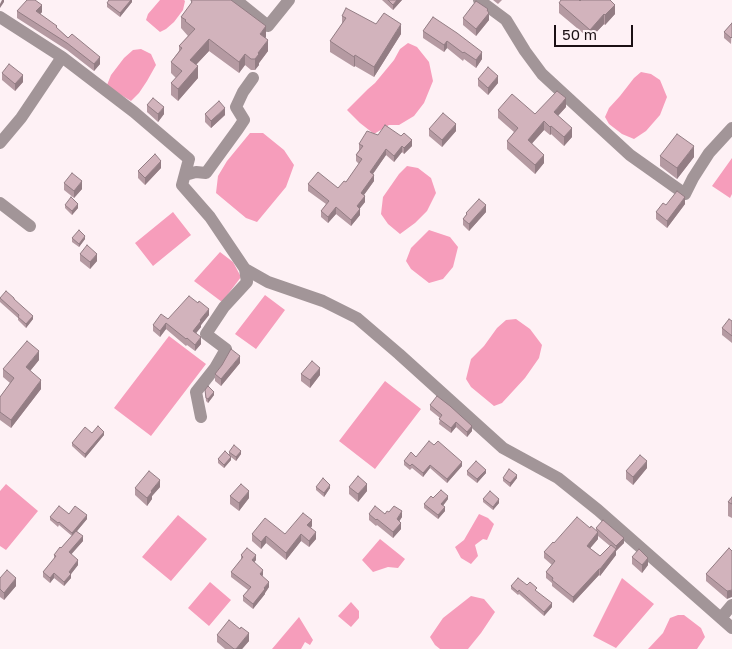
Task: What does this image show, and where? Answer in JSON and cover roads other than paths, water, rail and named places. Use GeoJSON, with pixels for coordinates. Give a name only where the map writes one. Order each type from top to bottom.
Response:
{"type":"FeatureCollection","features":[{"type":"Feature","properties":{"kind":"street"},"geometry":{"type":"LineString","coordinates":[[236,0],[268,26],[289,0]]}},
{"type":"Feature","properties":{"kind":"street"},"geometry":{"type":"LineString","coordinates":[[479,0],[506,20],[542,74],[630,155],[685,194],[710,153],[732,128]]}},
{"type":"Feature","properties":{"kind":"street"},"geometry":{"type":"LineString","coordinates":[[0,17],[62,57],[134,112],[189,159],[182,185],[210,217],[245,269],[247,282],[224,306],[206,334],[226,349],[215,368],[196,392],[201,417]]}},
{"type":"Feature","properties":{"kind":"street"},"geometry":{"type":"LineString","coordinates":[[0,143],[21,118],[62,57]]}},
{"type":"Feature","properties":{"kind":"street"},"geometry":{"type":"LineString","coordinates":[[185,175],[196,172],[206,173],[238,129],[244,120],[236,107],[243,92],[253,78]]}},
{"type":"Feature","properties":{"kind":"street"},"geometry":{"type":"LineString","coordinates":[[0,203],[30,226]]}},
{"type":"Feature","properties":{"kind":"street"},"geometry":{"type":"LineString","coordinates":[[245,269],[268,282],[324,301],[357,318],[503,448],[558,478],[598,510],[732,628]]}},
{"type":"Feature","properties":{"kind":"street"},"geometry":{"type":"LineString","coordinates":[[721,618],[732,605]]}}]}
